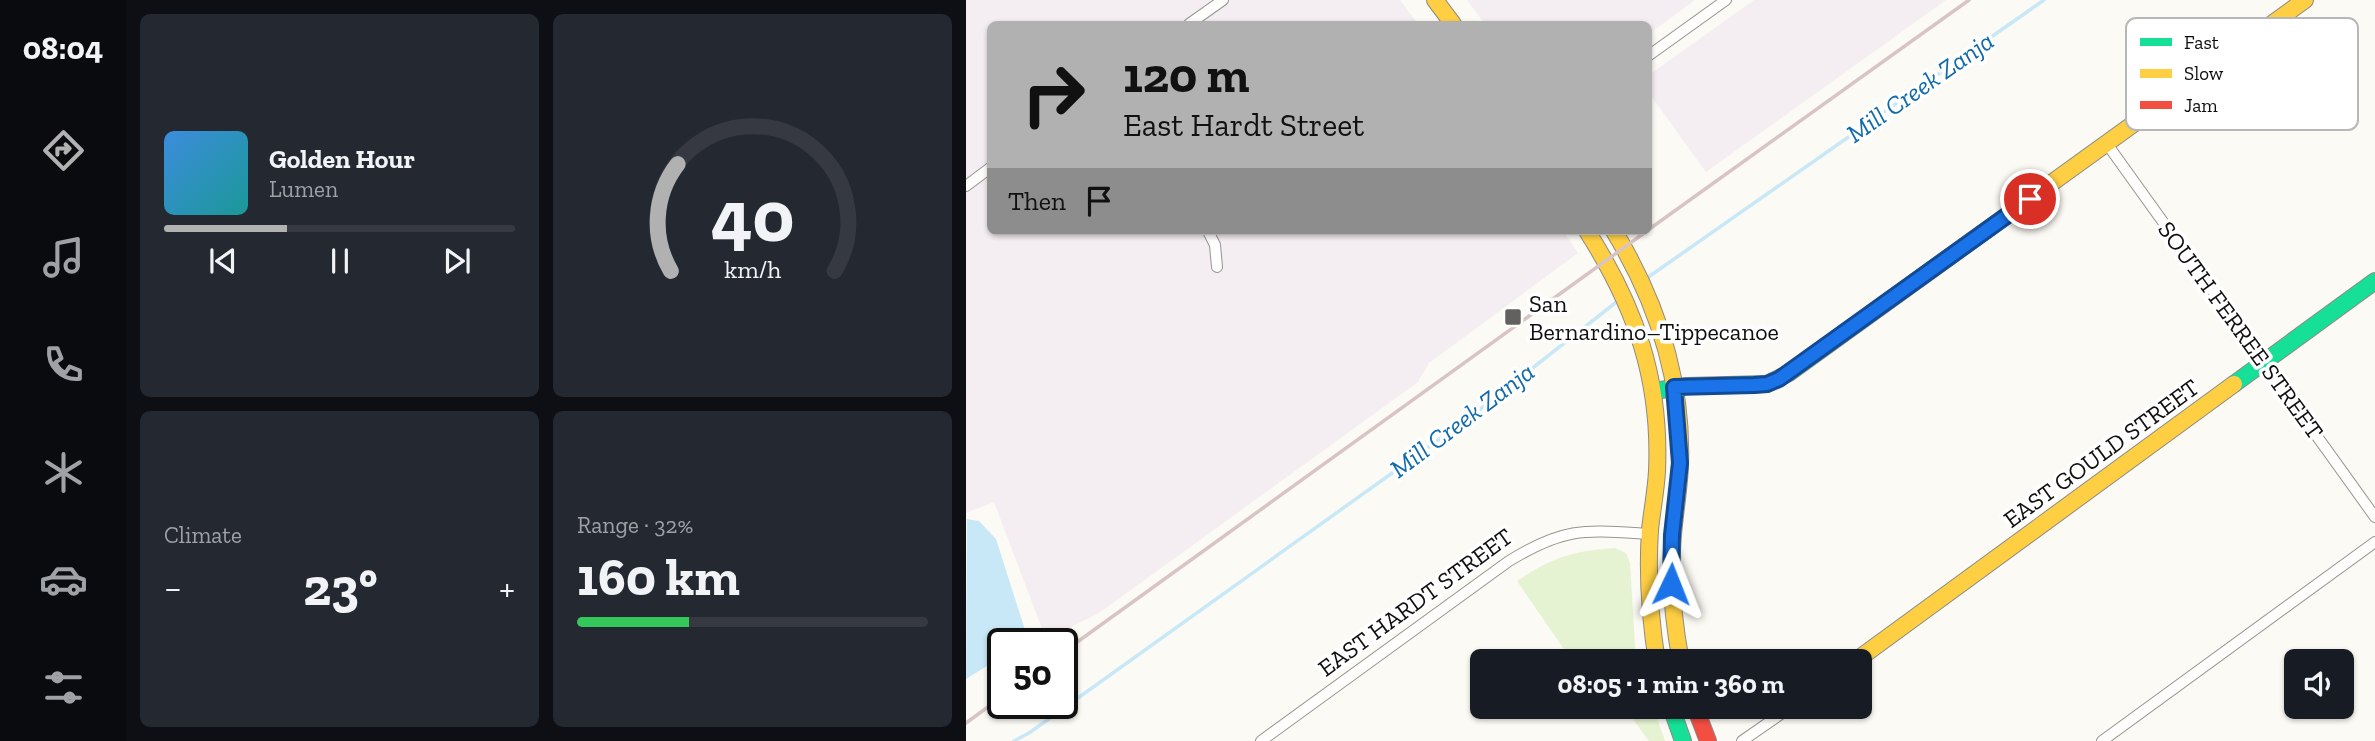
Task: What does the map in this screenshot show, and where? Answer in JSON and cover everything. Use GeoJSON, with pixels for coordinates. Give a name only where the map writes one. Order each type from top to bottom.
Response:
{"type":"FeatureCollection","features":[{"type":"Feature","properties":{"kind":"street"},"geometry":{"type":"LineString","coordinates":[[1193,21],[1223,0]]}},
{"type":"Feature","properties":{"kind":"street"},"geometry":{"type":"LineString","coordinates":[[1435,0],[1451,21]]}},
{"type":"Feature","properties":{"kind":"street"},"geometry":{"type":"LineString","coordinates":[[1652,53],[1726,0]]}},
{"type":"Feature","properties":{"kind":"street"},"geometry":{"type":"LineString","coordinates":[[2280,18],[2305,0]]}},
{"type":"Feature","properties":{"kind":"street"},"geometry":{"type":"LineString","coordinates":[[1654,391],[1674,387],[1767,384],[1779,379],[2126,130]]}},
{"type":"Feature","properties":{"kind":"street","name":"SOUTH FERREE STREET"},"geometry":{"type":"LineString","coordinates":[[2107,144],[2375,517]]}},
{"type":"Feature","properties":{"kind":"street"},"geometry":{"type":"LineString","coordinates":[[966,186],[987,170]]}},
{"type":"Feature","properties":{"kind":"street"},"geometry":{"type":"LineString","coordinates":[[1210,235],[1215,245],[1217,267]]}},
{"type":"Feature","properties":{"kind":"street"},"geometry":{"type":"LineString","coordinates":[[1590,235],[1617,279],[1635,318],[1654,391],[1657,473],[1650,534],[1650,596],[1655,649]]}},
{"type":"Feature","properties":{"kind":"street"},"geometry":{"type":"LineString","coordinates":[[1616,235],[1650,299],[1674,387],[1680,463],[1672,535],[1672,607],[1679,649]]}},
{"type":"Feature","properties":{"kind":"street","name":"EAST GOULD STREET"},"geometry":{"type":"LineString","coordinates":[[1872,649],[2375,281]]}},
{"type":"Feature","properties":{"kind":"street","name":"EAST HARDT STREET"},"geometry":{"type":"LineString","coordinates":[[1261,741],[1536,544],[1567,533],[1597,530],[1650,534]]}},
{"type":"Feature","properties":{"kind":"street"},"geometry":{"type":"LineString","coordinates":[[1650,534],[1672,535]]}},
{"type":"Feature","properties":{"kind":"street"},"geometry":{"type":"LineString","coordinates":[[2102,741],[2375,542]]}},
{"type":"Feature","properties":{"kind":"street"},"geometry":{"type":"LineString","coordinates":[[1675,719],[1683,741]]}},
{"type":"Feature","properties":{"kind":"street"},"geometry":{"type":"LineString","coordinates":[[1700,719],[1708,741]]}},
{"type":"Feature","properties":{"kind":"street"},"geometry":{"type":"LineString","coordinates":[[1742,741],[1774,719]]}},
{"type":"Feature","properties":{"kind":"shaded area"},"geometry":{"type":"Polygon","coordinates":[[[966,0],[1400,0],[1416,21],[987,21],[987,235],[1566,235],[1578,253],[1429,363],[1418,382],[1099,613],[1068,628],[1042,628],[994,502],[966,513],[966,0]]]}},
{"type":"Feature","properties":{"kind":"shaded area"},"geometry":{"type":"Polygon","coordinates":[[[1467,0],[1695,0],[1652,32],[1652,21],[1483,21],[1467,0]]]}},
{"type":"Feature","properties":{"kind":"shaded area"},"geometry":{"type":"Polygon","coordinates":[[[1754,0],[1946,0],[1706,172],[1652,97],[1652,73],[1754,0]]]}},
{"type":"Feature","properties":{"kind":"green space"},"geometry":{"type":"Polygon","coordinates":[[[1615,548],[1626,553],[1630,563],[1635,649],[1564,649],[1517,581],[1541,566],[1587,551],[1615,548]]]}},
{"type":"Feature","properties":{"kind":"green space"},"geometry":{"type":"Polygon","coordinates":[[[1633,719],[1657,719],[1665,741],[1649,741],[1633,719]]]}},
{"type":"Feature","properties":{"kind":"water"},"geometry":{"type":"Polygon","coordinates":[[[967,519],[979,521],[996,539],[1024,628],[987,628],[987,666],[966,679],[967,519]]]}},
{"type":"Feature","properties":{"kind":"waterway","name":"Mill Creek Zanja"},"geometry":{"type":"LineString","coordinates":[[1647,278],[2044,0]]}},
{"type":"Feature","properties":{"kind":"waterway","name":"Mill Creek Zanja"},"geometry":{"type":"LineString","coordinates":[[1014,741],[1029,733],[1469,418],[1619,300]]}},
{"type":"Feature","properties":{"kind":"railway"},"geometry":{"type":"LineString","coordinates":[[1652,227],[1969,0]]}},
{"type":"Feature","properties":{"kind":"railway"},"geometry":{"type":"LineString","coordinates":[[1078,641],[1641,235]]}},
{"type":"Feature","properties":{"kind":"railway"},"geometry":{"type":"LineString","coordinates":[[966,723],[987,708]]}},
{"type":"Feature","properties":{"kind":"traffic: fast"},"geometry":{"type":"LineString","coordinates":[[1654,391],[1687,386],[1767,384],[1789,373],[2035,195]]}},
{"type":"Feature","properties":{"kind":"traffic: fast"},"geometry":{"type":"LineString","coordinates":[[2234,384],[2375,281]]}},
{"type":"Feature","properties":{"kind":"traffic: fast"},"geometry":{"type":"LineString","coordinates":[[1675,719],[1683,741]]}},
{"type":"Feature","properties":{"kind":"traffic: slow"},"geometry":{"type":"LineString","coordinates":[[1435,0],[1451,21]]}},
{"type":"Feature","properties":{"kind":"traffic: slow"},"geometry":{"type":"LineString","coordinates":[[2280,18],[2305,0]]}},
{"type":"Feature","properties":{"kind":"traffic: slow"},"geometry":{"type":"LineString","coordinates":[[2035,195],[2126,129]]}},
{"type":"Feature","properties":{"kind":"traffic: slow"},"geometry":{"type":"LineString","coordinates":[[1589,235],[1632,317],[1650,375],[1655,406],[1657,471],[1649,563],[1655,649]]}},
{"type":"Feature","properties":{"kind":"traffic: slow"},"geometry":{"type":"LineString","coordinates":[[1616,235],[1655,314],[1672,373],[1677,403],[1680,465],[1672,578],[1679,649]]}},
{"type":"Feature","properties":{"kind":"traffic: slow"},"geometry":{"type":"LineString","coordinates":[[1872,649],[2234,384]]}},
{"type":"Feature","properties":{"kind":"traffic: jam"},"geometry":{"type":"LineString","coordinates":[[1700,719],[1708,741]]}},
{"type":"Feature","properties":{"kind":"place","name":"San Bernardino–Tippecanoe"},"geometry":{"type":"Point","coordinates":[1513,317]}},
{"type":"Feature","properties":{"kind":"route"},"geometry":{"type":"LineString","coordinates":[[1671,584],[1672,535],[1680,463],[1679,423],[1674,387],[1754,385],[1779,379],[2030,199]]}}]}
